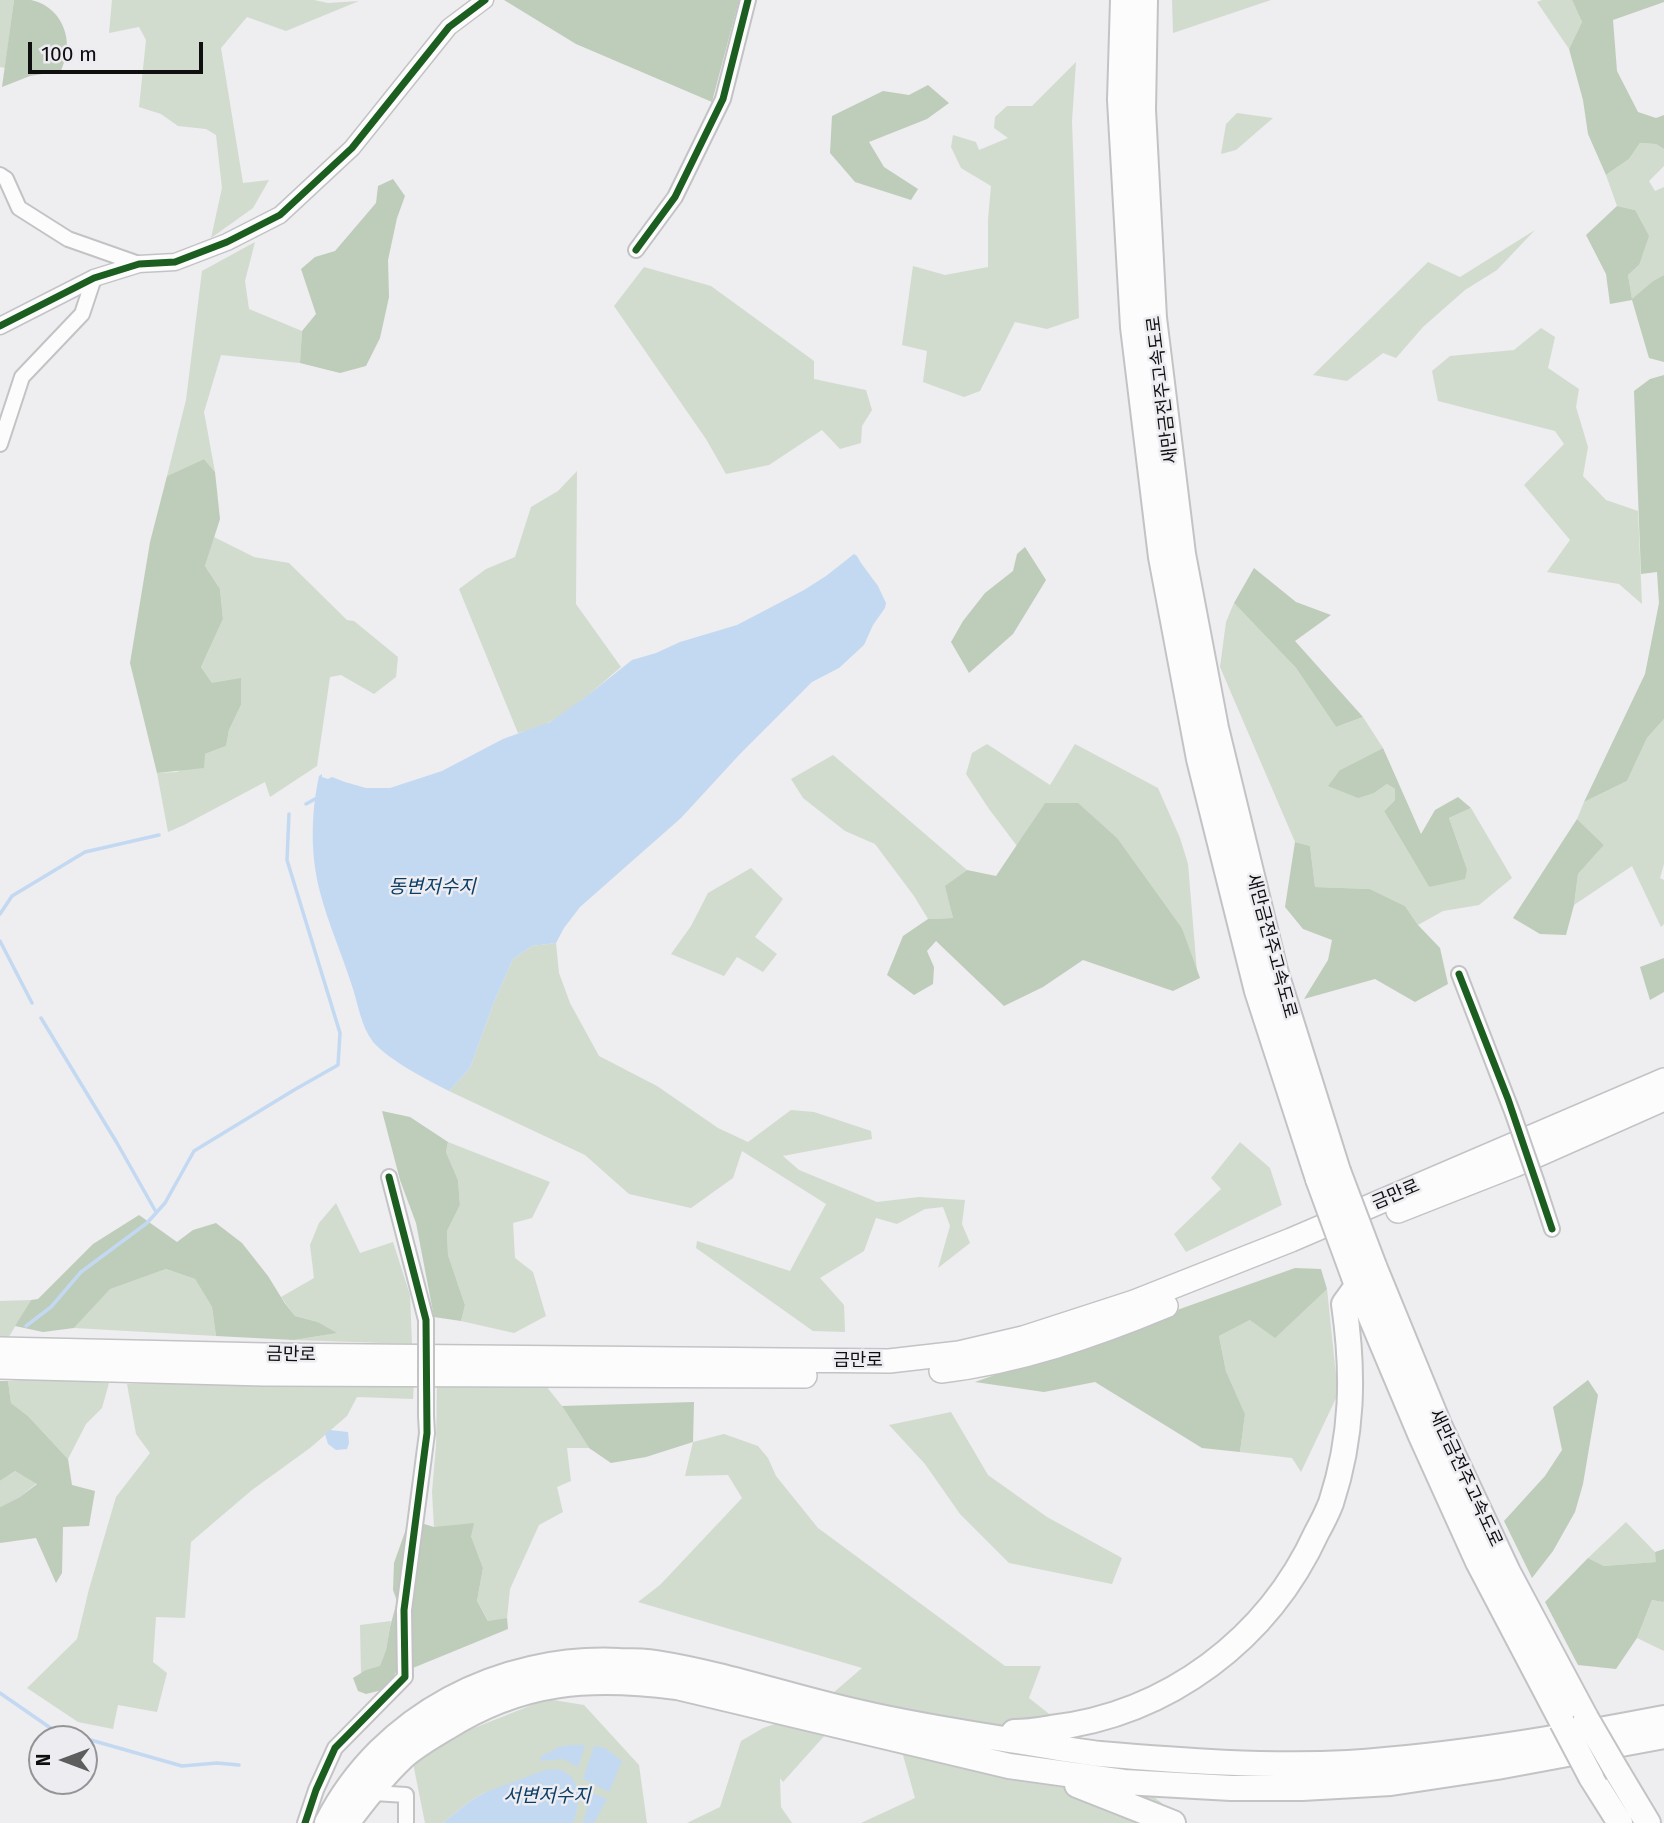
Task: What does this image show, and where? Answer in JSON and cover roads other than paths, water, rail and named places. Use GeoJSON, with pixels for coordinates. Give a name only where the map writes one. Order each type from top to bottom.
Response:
{"type":"FeatureCollection","features":[{"type":"Feature","properties":{"kind":"highway","name":"새만금전주고속도로"},"geometry":{"type":"LineString","coordinates":[[1123,0],[1120,100],[1133,327],[1161,557],[1199,759],[1257,991],[1328,1175],[1420,1437],[1478,1562],[1574,1720],[1618,1773],[1648,1823]]}},
{"type":"Feature","properties":{"kind":"highway","name":"새만금전주고속도로"},"geometry":{"type":"LineString","coordinates":[[1145,0],[1143,110],[1153,318],[1183,554],[1216,728],[1328,1175]]}},
{"type":"Feature","properties":{"kind":"highway","name":"금만로"},"geometry":{"type":"LineString","coordinates":[[0,1349],[889,1361],[959,1353],[1023,1338],[1134,1302],[1292,1240],[1664,1080]]}},
{"type":"Feature","properties":{"kind":"highway","name":"금만로"},"geometry":{"type":"LineString","coordinates":[[0,1367],[278,1374],[894,1377],[960,1369],[1034,1353],[1136,1319],[1292,1253],[1515,1165],[1664,1099]]}},
{"type":"Feature","properties":{"kind":"highway"},"geometry":{"type":"LineString","coordinates":[[953,1731],[1019,1732],[1070,1726],[1118,1714],[1174,1688],[1211,1664],[1239,1642],[1271,1608],[1304,1560],[1330,1505],[1340,1469],[1350,1415],[1351,1377],[1343,1304],[1362,1276]]}},
{"type":"Feature","properties":{"kind":"highway"},"geometry":{"type":"LineString","coordinates":[[327,1823],[364,1767],[394,1736],[423,1714],[464,1691],[494,1679],[547,1665],[596,1659],[653,1662],[862,1713],[953,1731],[1096,1754],[1192,1760],[1345,1763],[1429,1755],[1551,1738],[1664,1718]]}},
{"type":"Feature","properties":{"kind":"highway"},"geometry":{"type":"LineString","coordinates":[[346,1823],[373,1787],[403,1756],[470,1713],[508,1697],[554,1685],[593,1682],[634,1682],[677,1688],[1009,1766],[1079,1786],[1173,1823]]}},
{"type":"Feature","properties":{"kind":"highway","name":"새만금전주고속도로"},"geometry":{"type":"LineString","coordinates":[[1574,1720],[1591,1777],[1620,1823]]}},
{"type":"Feature","properties":{"kind":"highway"},"geometry":{"type":"LineString","coordinates":[[1009,1766],[1124,1782],[1231,1788],[1302,1788],[1391,1783],[1509,1765],[1664,1736]]}},
{"type":"Feature","properties":{"kind":"street"},"geometry":{"type":"LineString","coordinates":[[0,326],[94,278],[139,264],[176,262],[227,242],[280,215],[352,148],[449,27],[485,0]]}},
{"type":"Feature","properties":{"kind":"street"},"geometry":{"type":"LineString","coordinates":[[636,250],[675,197],[723,99],[748,0]]}},
{"type":"Feature","properties":{"kind":"street"},"geometry":{"type":"LineString","coordinates":[[0,174],[6,179],[19,208],[68,239],[139,264]]}},
{"type":"Feature","properties":{"kind":"street"},"geometry":{"type":"LineString","coordinates":[[0,444],[22,377],[82,314],[94,278]]}},
{"type":"Feature","properties":{"kind":"street"},"geometry":{"type":"LineString","coordinates":[[1459,974],[1513,1114],[1552,1229]]}},
{"type":"Feature","properties":{"kind":"street"},"geometry":{"type":"LineString","coordinates":[[305,1823],[335,1748],[405,1677],[404,1611],[427,1433],[426,1320],[389,1177]]}},
{"type":"Feature","properties":{"kind":"street"},"geometry":{"type":"LineString","coordinates":[[316,1790],[336,1791]]}},
{"type":"Feature","properties":{"kind":"street"},"geometry":{"type":"LineString","coordinates":[[374,1793],[406,1795],[407,1823]]}},
{"type":"Feature","properties":{"kind":"water","name":"동변저수지"},"geometry":{"type":"Polygon","coordinates":[[[854,554],[878,586],[886,603],[864,645],[839,668],[812,682],[681,818],[580,907],[556,943],[532,946],[513,959],[470,1068],[449,1091],[380,1049],[373,1042],[362,1021],[320,892],[314,863],[313,834],[319,776],[322,774],[322,777],[328,779],[332,777],[366,788],[390,788],[442,771],[503,739],[550,722],[632,660],[737,625],[804,590],[854,554]]]}},
{"type":"Feature","properties":{"kind":"water"},"geometry":{"type":"Polygon","coordinates":[[[330,1430],[348,1432],[347,1449],[336,1450],[328,1444],[325,1434],[330,1430]]]}},
{"type":"Feature","properties":{"kind":"water"},"geometry":{"type":"Polygon","coordinates":[[[585,1745],[578,1767],[563,1759],[540,1761],[540,1757],[559,1747],[585,1745]]]}},
{"type":"Feature","properties":{"kind":"water"},"geometry":{"type":"Polygon","coordinates":[[[594,1746],[605,1748],[622,1761],[609,1792],[583,1779],[594,1746]]]}},
{"type":"Feature","properties":{"kind":"water","name":"서변저수지"},"geometry":{"type":"Polygon","coordinates":[[[545,1770],[564,1771],[575,1782],[578,1798],[573,1823],[443,1823],[486,1792],[545,1770]]]}},
{"type":"Feature","properties":{"kind":"water"},"geometry":{"type":"Polygon","coordinates":[[[587,1791],[607,1799],[594,1823],[583,1823],[587,1810],[587,1791]]]}},
{"type":"Feature","properties":{"kind":"waterway"},"geometry":{"type":"LineString","coordinates":[[306,804],[315,799]]}},
{"type":"Feature","properties":{"kind":"waterway"},"geometry":{"type":"LineString","coordinates":[[26,1326],[51,1307],[81,1272],[147,1223],[165,1203],[194,1151],[338,1065],[340,1033],[287,860],[289,814]]}},
{"type":"Feature","properties":{"kind":"waterway"},"geometry":{"type":"LineString","coordinates":[[0,914],[12,896],[85,852],[159,835]]}},
{"type":"Feature","properties":{"kind":"waterway"},"geometry":{"type":"LineString","coordinates":[[0,941],[32,1003]]}},
{"type":"Feature","properties":{"kind":"waterway"},"geometry":{"type":"LineString","coordinates":[[41,1018],[156,1212]]}},
{"type":"Feature","properties":{"kind":"waterway"},"geometry":{"type":"LineString","coordinates":[[0,1693],[52,1729],[182,1766],[217,1763],[239,1765]]}}]}
